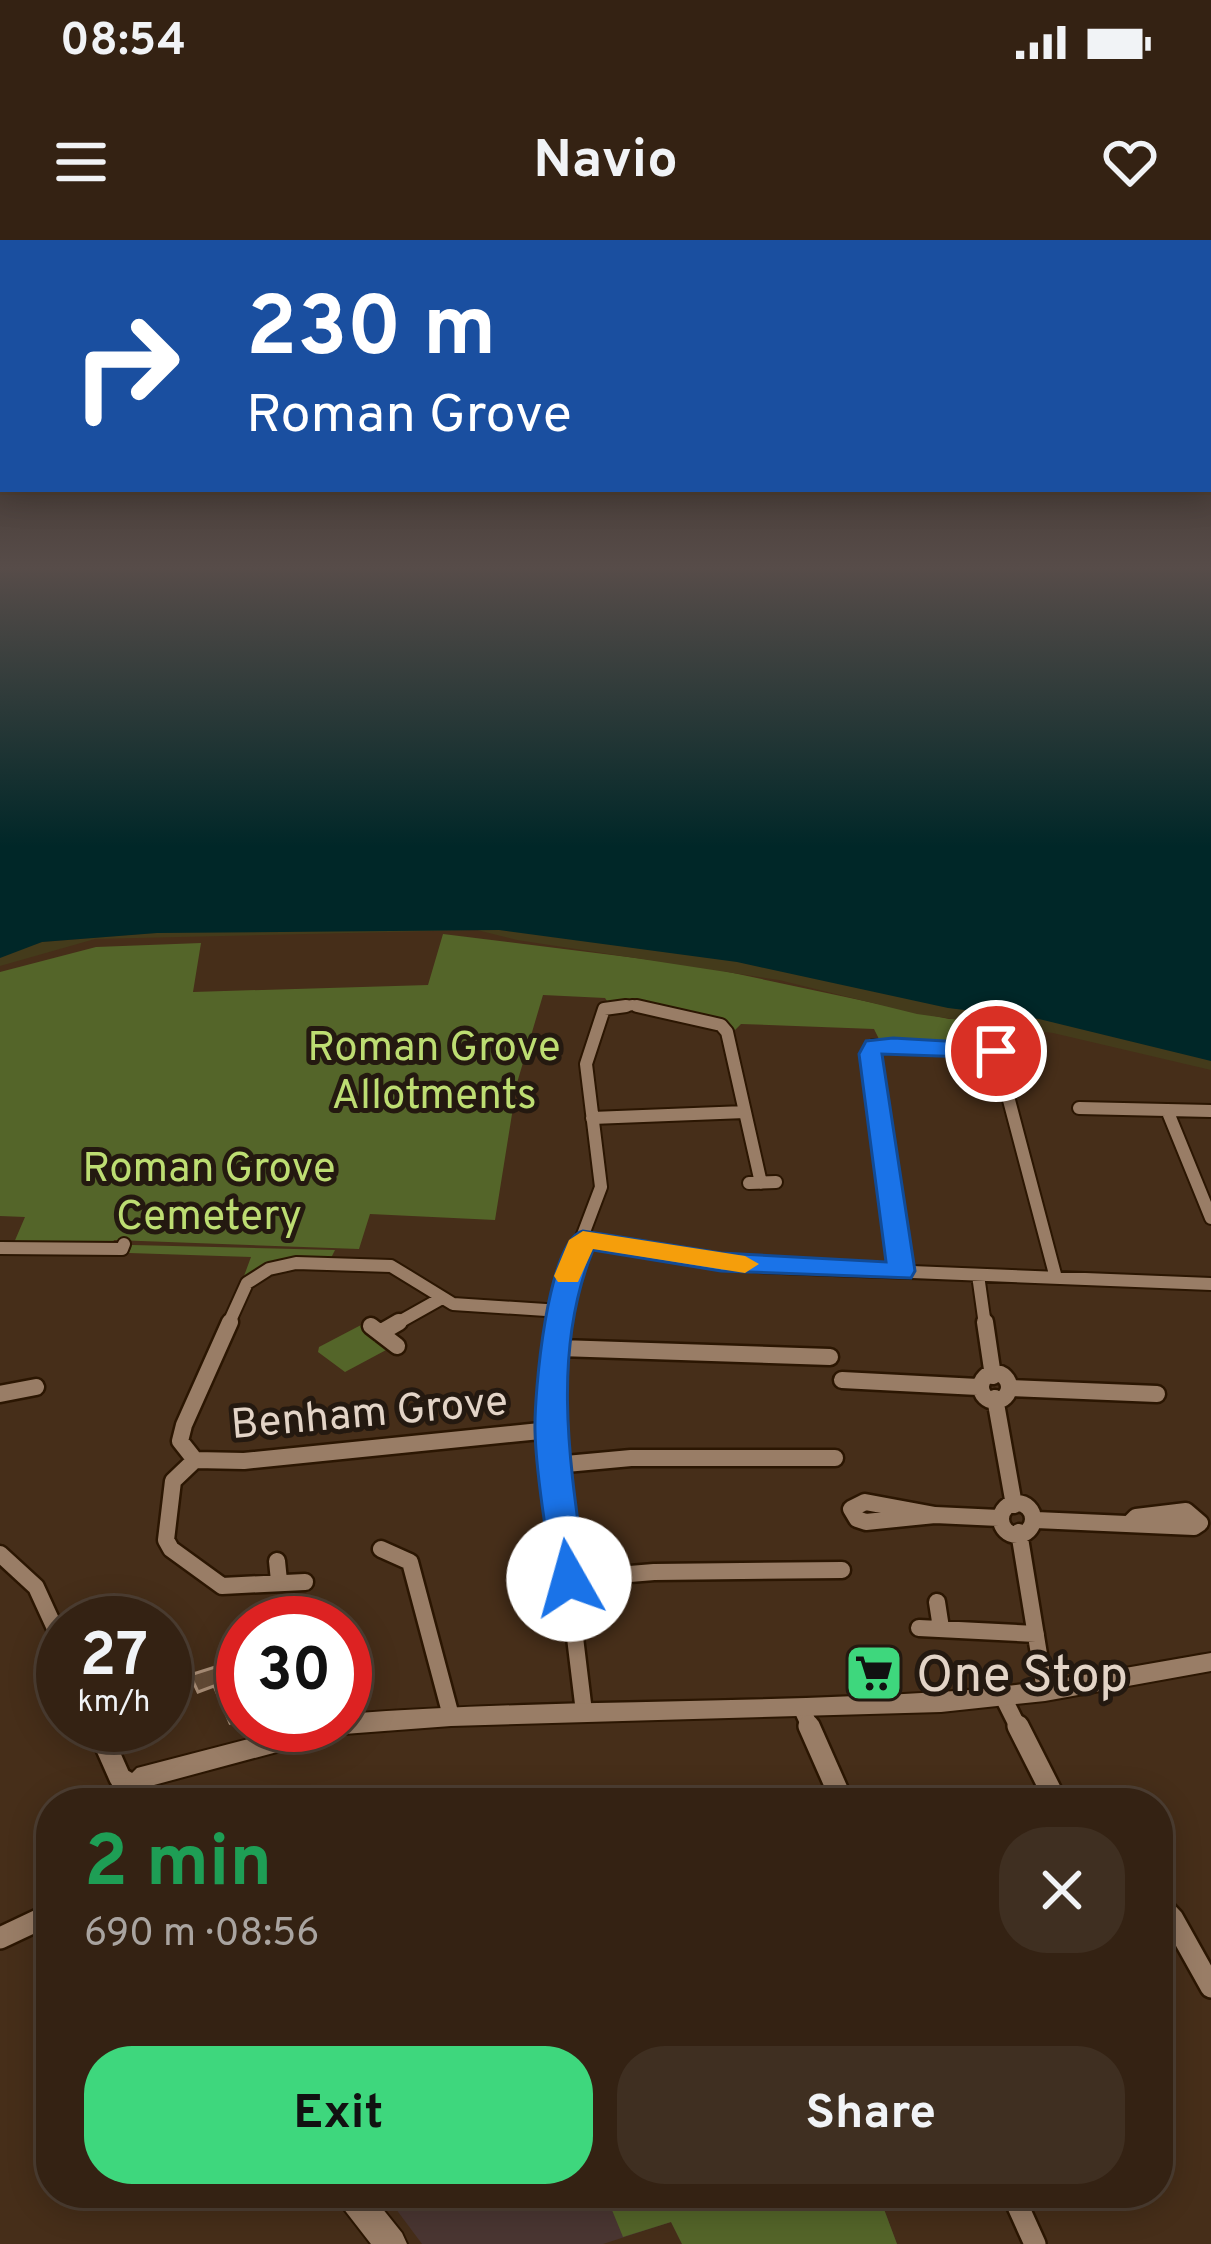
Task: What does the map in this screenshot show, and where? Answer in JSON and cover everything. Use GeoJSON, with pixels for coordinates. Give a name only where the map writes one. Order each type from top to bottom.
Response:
{"type":"FeatureCollection","features":[{"type":"Feature","properties":{"kind":"street"},"geometry":{"type":"LineString","coordinates":[[584,1712],[550,1430],[567,1277],[601,1186],[586,1064],[601,1013],[621,1005],[721,1025],[727,1032],[762,1183]]}},
{"type":"Feature","properties":{"kind":"street"},"geometry":{"type":"LineString","coordinates":[[902,1271],[870,1054],[874,1046],[996,1051],[1056,1278]]}},
{"type":"Feature","properties":{"kind":"street"},"geometry":{"type":"LineString","coordinates":[[1079,1108],[1211,1111]]}},
{"type":"Feature","properties":{"kind":"street"},"geometry":{"type":"LineString","coordinates":[[1167,1110],[1211,1218]]}},
{"type":"Feature","properties":{"kind":"street"},"geometry":{"type":"LineString","coordinates":[[592,1118],[745,1112]]}},
{"type":"Feature","properties":{"kind":"street"},"geometry":{"type":"LineString","coordinates":[[583,1240],[721,1262],[1211,1284]]}},
{"type":"Feature","properties":{"kind":"street"},"geometry":{"type":"LineString","coordinates":[[0,1248],[122,1249],[124,1244]]}},
{"type":"Feature","properties":{"kind":"street"},"geometry":{"type":"LineString","coordinates":[[305,1582],[222,1586],[171,1549],[166,1540],[173,1481],[195,1460],[180,1441],[184,1424],[247,1283],[269,1269],[296,1263],[391,1266],[460,1306],[561,1312]]}},
{"type":"Feature","properties":{"kind":"street"},"geometry":{"type":"LineString","coordinates":[[978,1275],[993,1376]]}},
{"type":"Feature","properties":{"kind":"street"},"geometry":{"type":"LineString","coordinates":[[397,1346],[375,1329],[442,1298]]}},
{"type":"Feature","properties":{"kind":"street"},"geometry":{"type":"LineString","coordinates":[[560,1348],[830,1358]]}},
{"type":"Feature","properties":{"kind":"street"},"geometry":{"type":"LineString","coordinates":[[978,1387],[980,1380],[993,1376],[1006,1379],[1012,1388]]}},
{"type":"Feature","properties":{"kind":"street"},"geometry":{"type":"LineString","coordinates":[[842,1380],[978,1387],[995,1398],[1007,1396],[1012,1388]]}},
{"type":"Feature","properties":{"kind":"street"},"geometry":{"type":"LineString","coordinates":[[0,1394],[36,1387]]}},
{"type":"Feature","properties":{"kind":"street"},"geometry":{"type":"LineString","coordinates":[[1012,1388],[1156,1394]]}},
{"type":"Feature","properties":{"kind":"street"},"geometry":{"type":"LineString","coordinates":[[995,1398],[1014,1505]]}},
{"type":"Feature","properties":{"kind":"street","name":"Benham Grove"},"geometry":{"type":"LineString","coordinates":[[195,1460],[244,1461],[550,1430]]}},
{"type":"Feature","properties":{"kind":"street"},"geometry":{"type":"LineString","coordinates":[[555,1465],[631,1458],[835,1458]]}},
{"type":"Feature","properties":{"kind":"street"},"geometry":{"type":"LineString","coordinates":[[999,1518],[1003,1508],[1014,1505],[1027,1509],[1036,1520],[1130,1523]]}},
{"type":"Feature","properties":{"kind":"street"},"geometry":{"type":"LineString","coordinates":[[935,1515],[999,1518]]}},
{"type":"Feature","properties":{"kind":"street"},"geometry":{"type":"LineString","coordinates":[[999,1518],[1006,1528],[1019,1532],[1032,1529],[1036,1520]]}},
{"type":"Feature","properties":{"kind":"street"},"geometry":{"type":"LineString","coordinates":[[1019,1532],[1046,1691]]}},
{"type":"Feature","properties":{"kind":"street"},"geometry":{"type":"LineString","coordinates":[[381,1549],[410,1562],[451,1716]]}},
{"type":"Feature","properties":{"kind":"street"},"geometry":{"type":"LineString","coordinates":[[0,1554],[40,1596]]}},
{"type":"Feature","properties":{"kind":"street"},"geometry":{"type":"LineString","coordinates":[[277,1561],[279,1581]]}},
{"type":"Feature","properties":{"kind":"street"},"geometry":{"type":"LineString","coordinates":[[569,1579],[654,1572],[842,1570]]}},
{"type":"Feature","properties":{"kind":"street"},"geometry":{"type":"LineString","coordinates":[[937,1602],[941,1628]]}},
{"type":"Feature","properties":{"kind":"street"},"geometry":{"type":"LineString","coordinates":[[919,1628],[1036,1634]]}},
{"type":"Feature","properties":{"kind":"street"},"geometry":{"type":"LineString","coordinates":[[372,1723],[451,1716],[802,1709],[1003,1697],[1211,1663]]}},
{"type":"Feature","properties":{"kind":"street"},"geometry":{"type":"LineString","coordinates":[[1003,1697],[1049,1788]]}},
{"type":"Feature","properties":{"kind":"street"},"geometry":{"type":"LineString","coordinates":[[802,1709],[836,1788]]}},
{"type":"Feature","properties":{"kind":"street"},"geometry":{"type":"LineString","coordinates":[[109,1752],[128,1788]]}},
{"type":"Feature","properties":{"kind":"street"},"geometry":{"type":"LineString","coordinates":[[138,1788],[146,1776],[239,1752]]}},
{"type":"Feature","properties":{"kind":"street"},"geometry":{"type":"LineString","coordinates":[[1173,1919],[1211,1987]]}},
{"type":"Feature","properties":{"kind":"street"},"geometry":{"type":"LineString","coordinates":[[0,1938],[36,1921]]}},
{"type":"Feature","properties":{"kind":"street"},"geometry":{"type":"LineString","coordinates":[[363,2208],[392,2244]]}},
{"type":"Feature","properties":{"kind":"street"},"geometry":{"type":"LineString","coordinates":[[1018,2208],[1034,2244]]}},
{"type":"Feature","properties":{"kind":"shaded area"},"geometry":{"type":"Polygon","coordinates":[[[395,2208],[884,2208],[897,2244],[682,2244],[671,2222],[603,2244],[422,2244],[395,2208]]]}},
{"type":"Feature","properties":{"kind":"green space"},"geometry":{"type":"Polygon","coordinates":[[[443,934],[700,966],[949,1019],[985,1020],[980,1023],[983,1046],[881,1043],[874,1029],[741,1024],[735,1030],[724,1021],[611,1007],[605,998],[543,995],[517,1083],[495,1220],[370,1214],[359,1249],[114,1240],[112,1245],[13,1245],[25,1217],[0,1216],[0,972],[96,947],[201,943],[193,992],[428,985],[443,934]]]}},
{"type":"Feature","properties":{"kind":"green space"},"geometry":{"type":"Polygon","coordinates":[[[132,1245],[335,1250],[331,1258],[310,1260],[241,1284],[251,1257],[129,1253],[132,1245]]]}},
{"type":"Feature","properties":{"kind":"green space"},"geometry":{"type":"Polygon","coordinates":[[[361,1325],[388,1349],[345,1372],[318,1352],[319,1347],[361,1325]]]}},
{"type":"Feature","properties":{"kind":"green space"},"geometry":{"type":"Polygon","coordinates":[[[611,2208],[884,2208],[897,2244],[682,2244],[671,2222],[623,2237],[611,2208]]]}},
{"type":"Feature","properties":{"kind":"sand"},"geometry":{"type":"Polygon","coordinates":[[[226,927],[519,927],[820,971],[1211,1049],[1211,1070],[1053,1033],[917,1014],[779,980],[477,930],[95,939],[0,966],[0,955],[42,942],[226,927]]]}},
{"type":"Feature","properties":{"kind":"water"},"geometry":{"type":"Polygon","coordinates":[[[0,661],[1211,661],[1211,1061],[1039,1019],[948,1008],[737,962],[499,930],[157,933],[42,942],[0,958],[0,661]]]}},
{"type":"Feature","properties":{"kind":"building"},"geometry":{"type":"Polygon","coordinates":[[[216,1667],[216,1691],[214,1686],[198,1692],[192,1674],[216,1667]]]}},
{"type":"Feature","properties":{"kind":"slow traffic"},"geometry":{"type":"LineString","coordinates":[[568,1276],[583,1240],[745,1264]]}},
{"type":"Feature","properties":{"kind":"place","name":"One Stop"},"geometry":{"type":"Point","coordinates":[874,1673]}},
{"type":"Feature","properties":{"kind":"route"},"geometry":{"type":"LineString","coordinates":[[569,1579],[550,1430],[567,1277],[583,1240],[721,1262],[902,1271],[870,1054],[874,1046],[893,1045],[996,1051]]}},
{"type":"Feature","properties":{"kind":"park label","name":"Roman Grove Allotments"},"geometry":{"type":"Point","coordinates":[434,1069]}},
{"type":"Feature","properties":{"kind":"park label","name":"Roman Grove Cemetery"},"geometry":{"type":"Point","coordinates":[209,1190]}}]}
